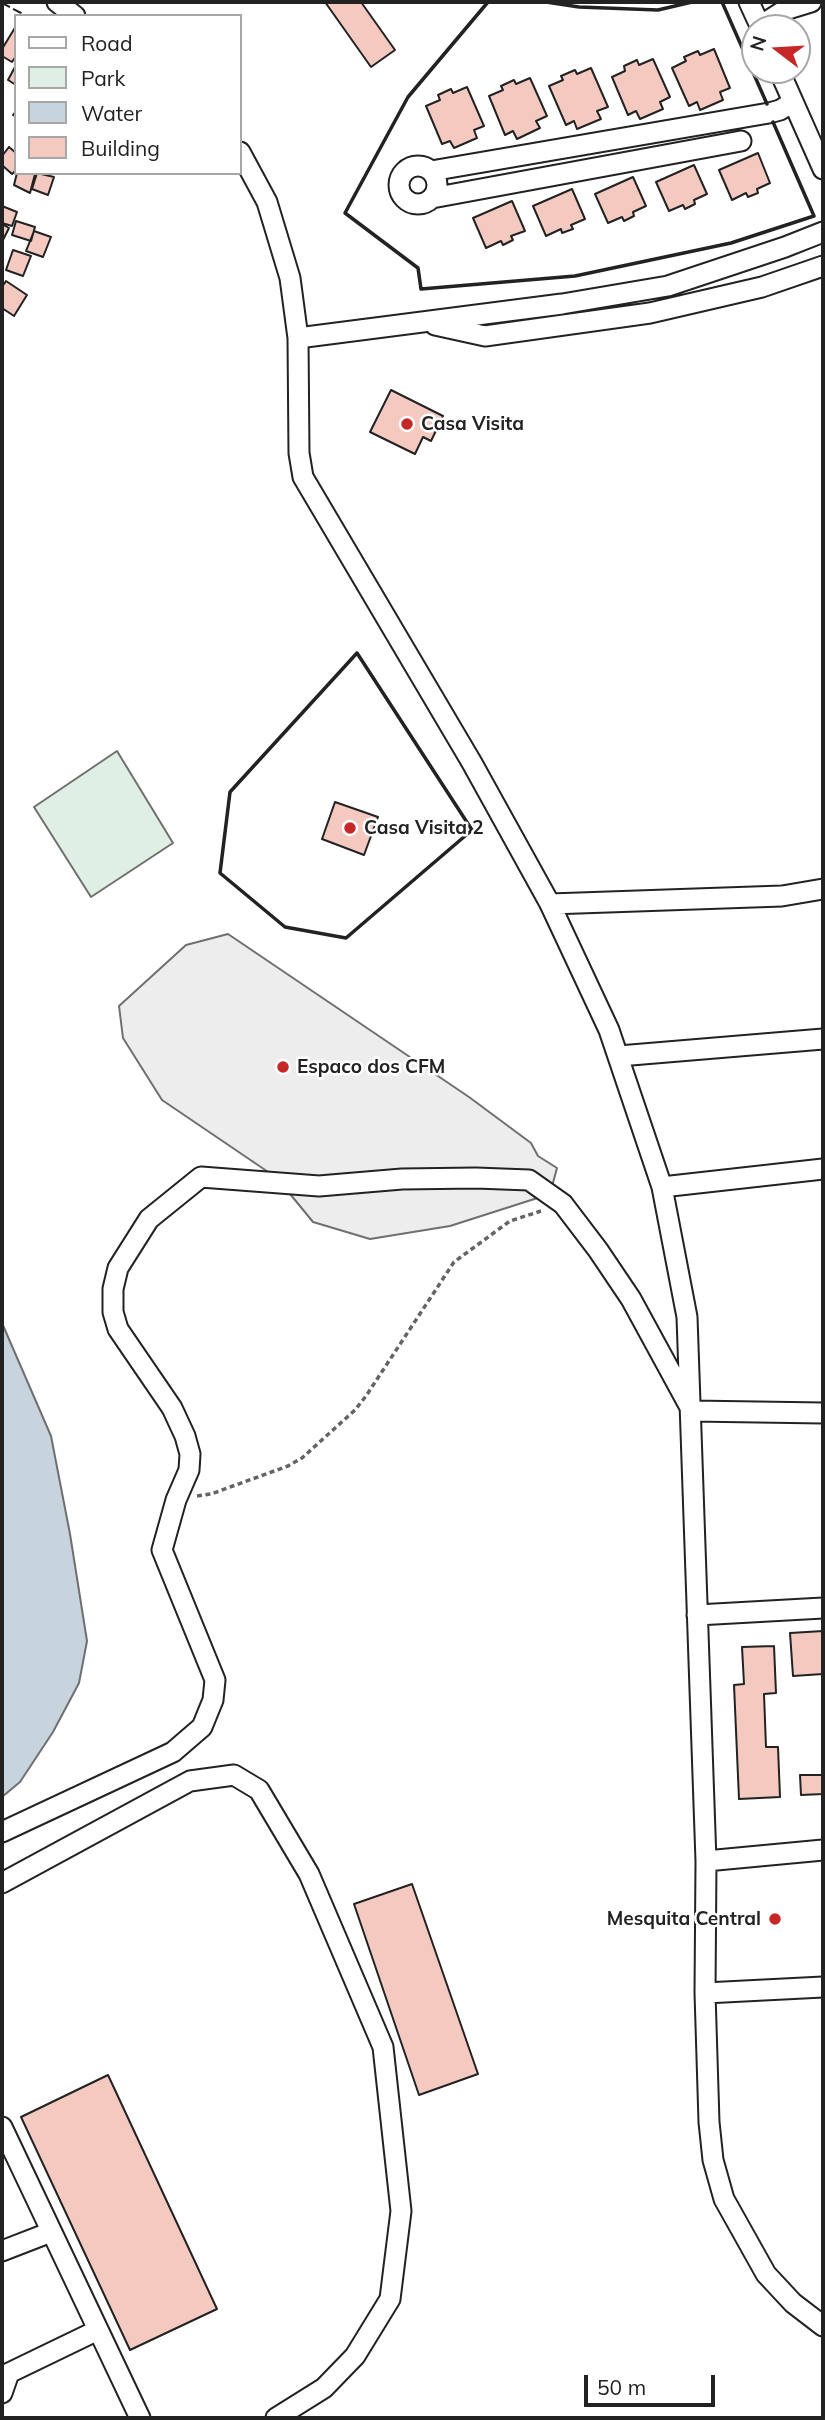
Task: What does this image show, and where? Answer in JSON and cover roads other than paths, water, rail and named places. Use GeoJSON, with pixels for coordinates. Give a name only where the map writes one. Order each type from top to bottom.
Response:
{"type":"FeatureCollection","features":[{"type":"Feature","properties":{"kind":"street"},"geometry":{"type":"LineString","coordinates":[[57,2],[72,14]]}},
{"type":"Feature","properties":{"kind":"street"},"geometry":{"type":"LineString","coordinates":[[779,14],[811,2]]}},
{"type":"Feature","properties":{"kind":"street"},"geometry":{"type":"LineString","coordinates":[[785,84],[823,169]]}},
{"type":"Feature","properties":{"kind":"street"},"geometry":{"type":"LineString","coordinates":[[431,171],[769,113],[793,102]]}},
{"type":"Feature","properties":{"kind":"street"},"geometry":{"type":"LineString","coordinates":[[432,198],[437,187],[435,175],[425,167],[410,167],[400,178],[399,186],[401,193],[411,203],[419,204],[432,198],[741,141]]}},
{"type":"Feature","properties":{"kind":"street"},"geometry":{"type":"LineString","coordinates":[[242,156],[267,202],[290,278],[298,338],[299,453],[303,477],[472,763],[550,904],[619,1056],[662,1187],[687,1317],[692,1411],[706,1861],[705,1993],[709,2122],[713,2160],[724,2199],[766,2274],[793,2303],[823,2326]]}},
{"type":"Feature","properties":{"kind":"street"},"geometry":{"type":"LineString","coordinates":[[298,338],[562,304],[668,286],[823,232]]}},
{"type":"Feature","properties":{"kind":"street"},"geometry":{"type":"LineString","coordinates":[[424,322],[485,336],[608,319],[650,313],[762,286],[823,266]]}},
{"type":"Feature","properties":{"kind":"street"},"geometry":{"type":"LineString","coordinates":[[550,904],[782,896],[823,889]]}},
{"type":"Feature","properties":{"kind":"street"},"geometry":{"type":"LineString","coordinates":[[619,1056],[823,1039]]}},
{"type":"Feature","properties":{"kind":"street"},"geometry":{"type":"LineString","coordinates":[[662,1187],[823,1169]]}},
{"type":"Feature","properties":{"kind":"street"},"geometry":{"type":"LineString","coordinates":[[2,1832],[173,1752],[202,1727],[213,1700],[215,1680],[162,1550],[176,1500],[189,1470],[190,1454],[172,1408],[118,1329],[113,1312],[113,1289],[118,1268],[149,1219],[201,1177],[319,1186],[452,1178],[529,1180],[564,1204],[598,1250],[631,1299],[692,1411]]}},
{"type":"Feature","properties":{"kind":"street"},"geometry":{"type":"LineString","coordinates":[[692,1411],[823,1413]]}},
{"type":"Feature","properties":{"kind":"street"},"geometry":{"type":"LineString","coordinates":[[697,1615],[823,1608]]}},
{"type":"Feature","properties":{"kind":"street"},"geometry":{"type":"LineString","coordinates":[[2,1883],[190,1781],[234,1775],[259,1790],[309,1874],[383,2047],[401,2211],[390,2299],[355,2357],[324,2388],[276,2418]]}},
{"type":"Feature","properties":{"kind":"street"},"geometry":{"type":"LineString","coordinates":[[706,1861],[823,1850]]}},
{"type":"Feature","properties":{"kind":"street"},"geometry":{"type":"LineString","coordinates":[[705,1993],[823,1987]]}},
{"type":"Feature","properties":{"kind":"street"},"geometry":{"type":"LineString","coordinates":[[2,2127],[140,2418]]}},
{"type":"Feature","properties":{"kind":"street"},"geometry":{"type":"LineString","coordinates":[[2,2251],[51,2232]]}},
{"type":"Feature","properties":{"kind":"street"},"geometry":{"type":"LineString","coordinates":[[2,2393],[9,2373],[98,2330]]}},
{"type":"Feature","properties":{"kind":"water"},"geometry":{"type":"Polygon","coordinates":[[[2,1323],[51,1436],[87,1641],[79,1683],[53,1732],[20,1782],[2,1797],[2,1323]]]}},
{"type":"Feature","properties":{"kind":"place","name":"Casa Visita"},"geometry":{"type":"Point","coordinates":[407,424]}},
{"type":"Feature","properties":{"kind":"place","name":"Casa Visita 2"},"geometry":{"type":"Point","coordinates":[350,828]}},
{"type":"Feature","properties":{"kind":"place","name":"Espaco dos CFM"},"geometry":{"type":"Point","coordinates":[283,1067]}},
{"type":"Feature","properties":{"kind":"place","name":"Mesquita Central"},"geometry":{"type":"Point","coordinates":[775,1919]}}]}
